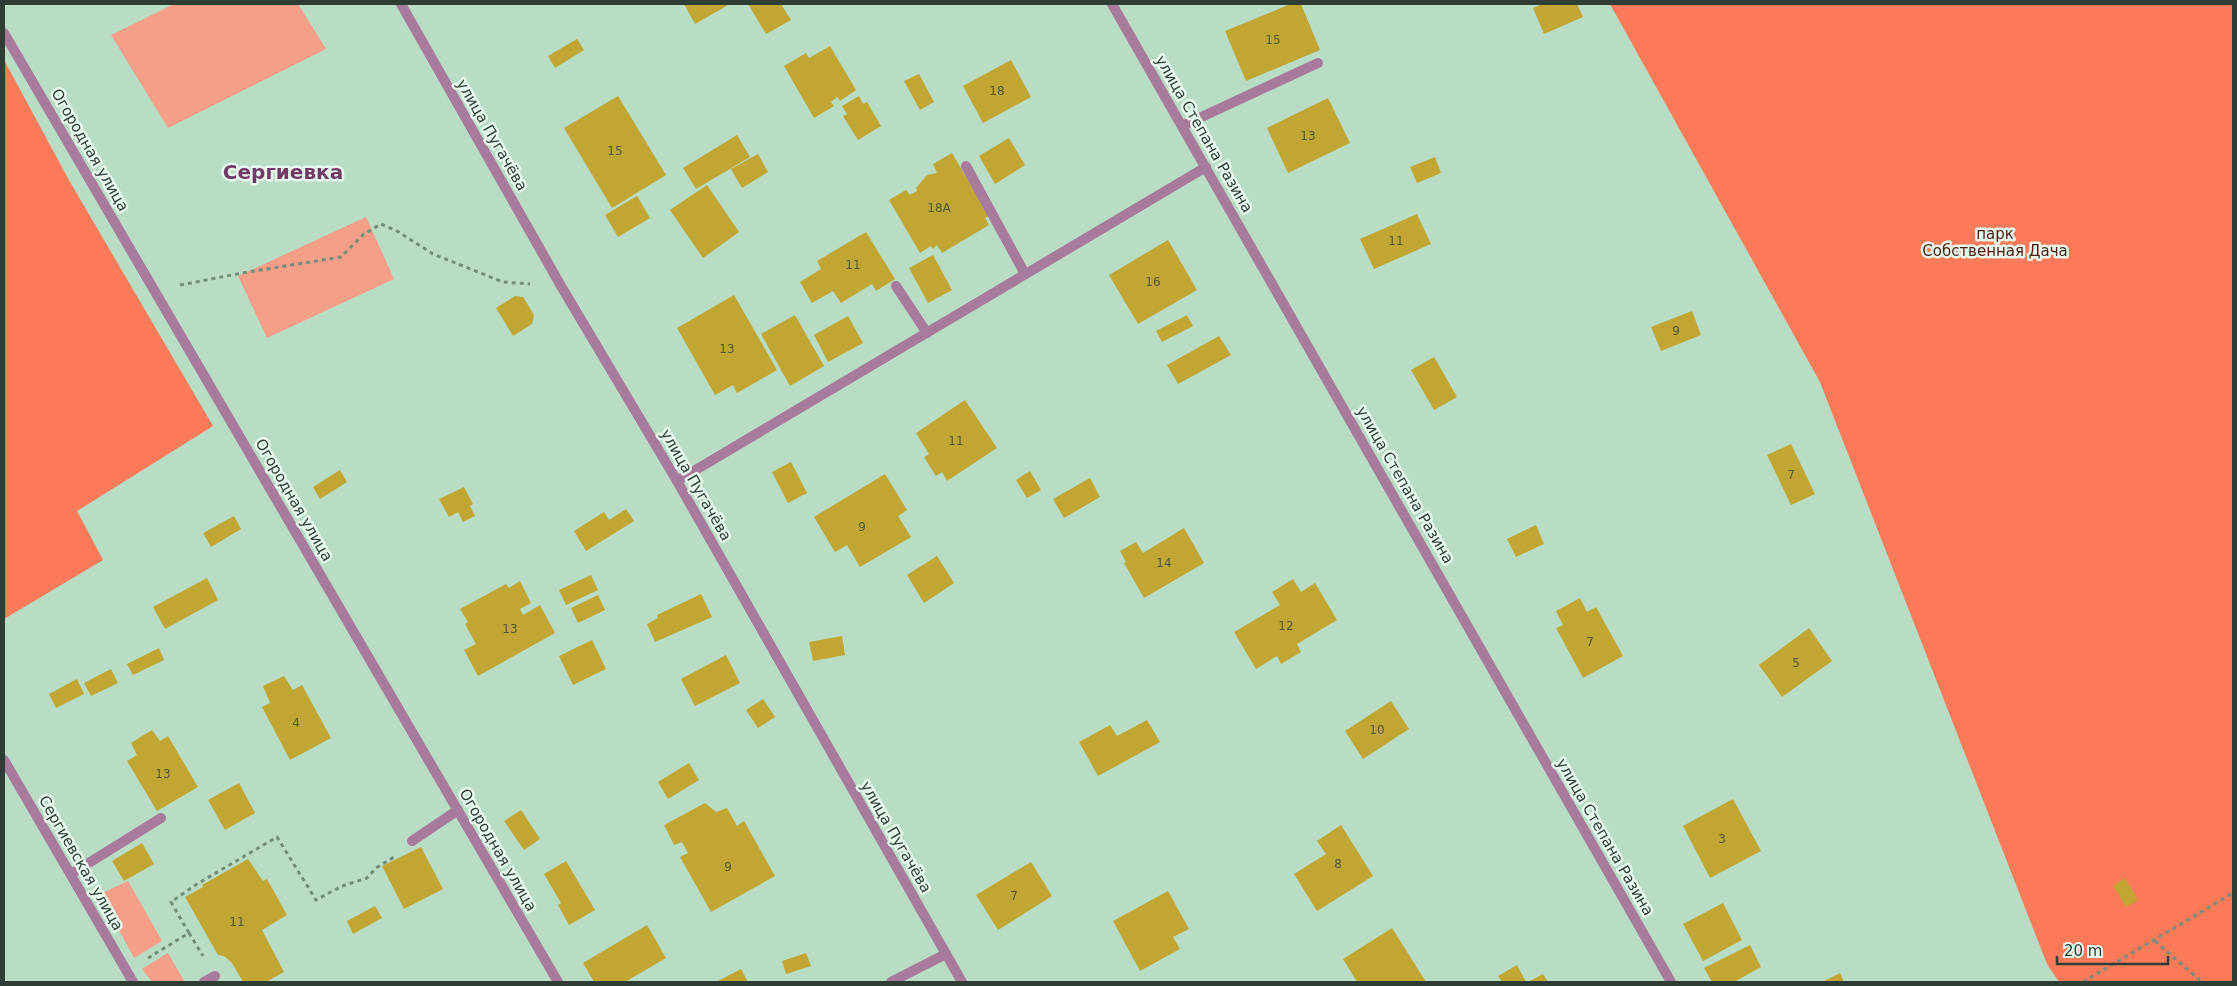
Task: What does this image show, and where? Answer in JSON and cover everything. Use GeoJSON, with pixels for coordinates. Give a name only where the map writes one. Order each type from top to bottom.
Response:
{"type":"FeatureCollection","features":[{"type":"Feature","properties":{"kind":"street","name":"улица Пугачёва"},"geometry":{"type":"LineString","coordinates":[[401,4],[561,286],[677,481],[962,982]]}},
{"type":"Feature","properties":{"kind":"street","name":"улица Степана Разина"},"geometry":{"type":"LineString","coordinates":[[1112,4],[1671,982]]}},
{"type":"Feature","properties":{"kind":"street","name":"Огородная улица"},"geometry":{"type":"LineString","coordinates":[[4,33],[558,982]]}},
{"type":"Feature","properties":{"kind":"street"},"geometry":{"type":"LineString","coordinates":[[1182,126],[1318,64]]}},
{"type":"Feature","properties":{"kind":"street"},"geometry":{"type":"LineString","coordinates":[[966,166],[1025,274]]}},
{"type":"Feature","properties":{"kind":"street"},"geometry":{"type":"LineString","coordinates":[[677,481],[1206,167]]}},
{"type":"Feature","properties":{"kind":"street"},"geometry":{"type":"LineString","coordinates":[[896,286],[927,333]]}},
{"type":"Feature","properties":{"kind":"street","name":"Сергиевская улица"},"geometry":{"type":"LineString","coordinates":[[4,760],[133,982]]}},
{"type":"Feature","properties":{"kind":"street"},"geometry":{"type":"LineString","coordinates":[[412,841],[458,810]]}},
{"type":"Feature","properties":{"kind":"street"},"geometry":{"type":"LineString","coordinates":[[71,874],[161,818]]}},
{"type":"Feature","properties":{"kind":"street"},"geometry":{"type":"LineString","coordinates":[[892,982],[946,954]]}},
{"type":"Feature","properties":{"kind":"street"},"geometry":{"type":"LineString","coordinates":[[204,982],[215,976]]}},
{"type":"Feature","properties":{"kind":"path"},"geometry":{"type":"LineString","coordinates":[[154,290],[242,272],[342,257],[364,234],[381,224],[397,231],[433,254],[503,282],[561,286]]}},
{"type":"Feature","properties":{"kind":"path"},"geometry":{"type":"LineString","coordinates":[[126,970],[189,933],[171,902],[197,884],[277,837],[316,900],[342,886],[368,878],[376,868],[415,845],[412,841]]}},
{"type":"Feature","properties":{"kind":"path"},"geometry":{"type":"LineString","coordinates":[[2083,982],[2233,893]]}},
{"type":"Feature","properties":{"kind":"path"},"geometry":{"type":"LineString","coordinates":[[2155,941],[2202,982]]}},
{"type":"Feature","properties":{"kind":"shaded area"},"geometry":{"type":"Polygon","coordinates":[[[174,4],[298,4],[326,49],[168,128],[111,35],[174,4]]]}},
{"type":"Feature","properties":{"kind":"shaded area"},"geometry":{"type":"Polygon","coordinates":[[[366,217],[394,279],[267,338],[238,276],[366,217]]]}},
{"type":"Feature","properties":{"kind":"shaded area"},"geometry":{"type":"Polygon","coordinates":[[[128,881],[162,941],[134,958],[100,894],[128,881]]]}},
{"type":"Feature","properties":{"kind":"shaded area"},"geometry":{"type":"Polygon","coordinates":[[[168,953],[184,981],[152,982],[142,969],[168,953]]]}},
{"type":"Feature","properties":{"kind":"green space","name":"парк Собственная Дача"},"geometry":{"type":"Polygon","coordinates":[[[1610,4],[2233,4],[2233,982],[2059,982],[2047,964],[1820,382],[1610,4]]]}},
{"type":"Feature","properties":{"kind":"green space"},"geometry":{"type":"Polygon","coordinates":[[[4,60],[70,182],[213,426],[77,511],[103,560],[4,619],[4,60]]]}},
{"type":"Feature","properties":{"kind":"building"},"geometry":{"type":"Polygon","coordinates":[[[684,4],[730,4],[695,24],[684,4]]]}},
{"type":"Feature","properties":{"kind":"building"},"geometry":{"type":"Polygon","coordinates":[[[748,4],[781,4],[791,20],[766,34],[748,4]]]}},
{"type":"Feature","properties":{"kind":"building"},"geometry":{"type":"Polygon","coordinates":[[[1291,4],[1301,4],[1320,50],[1246,81],[1225,31],[1291,4]]]}},
{"type":"Feature","properties":{"kind":"building"},"geometry":{"type":"Polygon","coordinates":[[[1542,4],[1577,4],[1583,17],[1544,34],[1533,8],[1542,4]]]}},
{"type":"Feature","properties":{"kind":"building"},"geometry":{"type":"Polygon","coordinates":[[[577,39],[584,50],[555,68],[548,56],[577,39]]]}},
{"type":"Feature","properties":{"kind":"building"},"geometry":{"type":"Polygon","coordinates":[[[830,46],[856,90],[840,101],[837,97],[831,102],[834,106],[814,118],[784,66],[806,53],[809,58],[830,46]]]}},
{"type":"Feature","properties":{"kind":"building"},"geometry":{"type":"Polygon","coordinates":[[[1011,60],[1031,97],[983,123],[963,86],[1011,60]]]}},
{"type":"Feature","properties":{"kind":"building"},"geometry":{"type":"Polygon","coordinates":[[[919,74],[934,102],[920,110],[904,81],[919,74]]]}},
{"type":"Feature","properties":{"kind":"building"},"geometry":{"type":"Polygon","coordinates":[[[618,96],[666,175],[612,208],[564,128],[618,96]]]}},
{"type":"Feature","properties":{"kind":"building"},"geometry":{"type":"Polygon","coordinates":[[[859,96],[863,104],[867,102],[881,126],[858,140],[843,116],[847,114],[842,106],[859,96]]]}},
{"type":"Feature","properties":{"kind":"building"},"geometry":{"type":"Polygon","coordinates":[[[1328,98],[1350,143],[1288,173],[1267,128],[1328,98]]]}},
{"type":"Feature","properties":{"kind":"building"},"geometry":{"type":"Polygon","coordinates":[[[737,135],[750,157],[696,189],[683,168],[737,135]]]}},
{"type":"Feature","properties":{"kind":"building"},"geometry":{"type":"Polygon","coordinates":[[[1009,138],[1025,165],[995,184],[979,156],[1009,138]]]}},
{"type":"Feature","properties":{"kind":"building"},"geometry":{"type":"Polygon","coordinates":[[[952,153],[989,216],[985,218],[989,225],[942,253],[937,245],[933,249],[931,246],[920,253],[889,200],[906,190],[910,195],[917,191],[916,188],[927,175],[937,173],[933,164],[952,153]]]}},
{"type":"Feature","properties":{"kind":"building"},"geometry":{"type":"Polygon","coordinates":[[[758,154],[768,172],[742,188],[731,169],[758,154]]]}},
{"type":"Feature","properties":{"kind":"building"},"geometry":{"type":"Polygon","coordinates":[[[1435,157],[1441,173],[1417,183],[1410,167],[1435,157]]]}},
{"type":"Feature","properties":{"kind":"building"},"geometry":{"type":"Polygon","coordinates":[[[707,185],[739,232],[703,258],[670,210],[707,185]]]}},
{"type":"Feature","properties":{"kind":"building"},"geometry":{"type":"Polygon","coordinates":[[[637,196],[650,218],[618,237],[605,215],[637,196]]]}},
{"type":"Feature","properties":{"kind":"building"},"geometry":{"type":"Polygon","coordinates":[[[1417,214],[1431,244],[1374,269],[1360,239],[1417,214]]]}},
{"type":"Feature","properties":{"kind":"building"},"geometry":{"type":"Polygon","coordinates":[[[866,232],[895,279],[876,291],[872,284],[841,303],[833,291],[812,303],[800,282],[821,269],[817,261],[866,232]]]}},
{"type":"Feature","properties":{"kind":"building"},"geometry":{"type":"Polygon","coordinates":[[[1168,240],[1197,290],[1138,324],[1109,275],[1168,240]]]}},
{"type":"Feature","properties":{"kind":"building"},"geometry":{"type":"Polygon","coordinates":[[[933,255],[952,290],[928,303],[909,268],[933,255]]]}},
{"type":"Feature","properties":{"kind":"building"},"geometry":{"type":"Polygon","coordinates":[[[734,295],[777,370],[737,393],[733,385],[715,395],[677,328],[734,295]]]}},
{"type":"Feature","properties":{"kind":"building"},"geometry":{"type":"Polygon","coordinates":[[[515,296],[523,297],[534,315],[532,324],[513,336],[496,308],[515,296]]]}},
{"type":"Feature","properties":{"kind":"building"},"geometry":{"type":"Polygon","coordinates":[[[1692,311],[1701,335],[1661,351],[1651,327],[1692,311]]]}},
{"type":"Feature","properties":{"kind":"building"},"geometry":{"type":"Polygon","coordinates":[[[795,315],[824,366],[790,386],[761,334],[795,315]]]}},
{"type":"Feature","properties":{"kind":"building"},"geometry":{"type":"Polygon","coordinates":[[[1187,315],[1193,326],[1162,342],[1156,331],[1187,315]]]}},
{"type":"Feature","properties":{"kind":"building"},"geometry":{"type":"Polygon","coordinates":[[[848,316],[863,343],[828,362],[814,335],[848,316]]]}},
{"type":"Feature","properties":{"kind":"building"},"geometry":{"type":"Polygon","coordinates":[[[1219,336],[1231,355],[1178,384],[1167,365],[1219,336]]]}},
{"type":"Feature","properties":{"kind":"building"},"geometry":{"type":"Polygon","coordinates":[[[1434,357],[1457,397],[1434,410],[1411,370],[1434,357]]]}},
{"type":"Feature","properties":{"kind":"building"},"geometry":{"type":"Polygon","coordinates":[[[965,400],[997,448],[947,481],[942,472],[936,476],[924,457],[929,454],[916,433],[965,400]]]}},
{"type":"Feature","properties":{"kind":"building"},"geometry":{"type":"Polygon","coordinates":[[[1791,444],[1815,494],[1791,505],[1767,455],[1791,444]]]}},
{"type":"Feature","properties":{"kind":"building"},"geometry":{"type":"Polygon","coordinates":[[[791,462],[807,493],[788,503],[772,472],[791,462]]]}},
{"type":"Feature","properties":{"kind":"building"},"geometry":{"type":"Polygon","coordinates":[[[340,470],[347,482],[320,499],[313,487],[340,470]]]}},
{"type":"Feature","properties":{"kind":"building"},"geometry":{"type":"Polygon","coordinates":[[[1030,471],[1041,490],[1027,498],[1016,480],[1030,471]]]}},
{"type":"Feature","properties":{"kind":"building"},"geometry":{"type":"Polygon","coordinates":[[[885,474],[907,510],[898,516],[911,537],[860,567],[847,545],[835,552],[814,517],[885,474]]]}},
{"type":"Feature","properties":{"kind":"building"},"geometry":{"type":"Polygon","coordinates":[[[1090,478],[1100,497],[1064,518],[1053,499],[1090,478]]]}},
{"type":"Feature","properties":{"kind":"building"},"geometry":{"type":"Polygon","coordinates":[[[464,487],[473,504],[470,506],[475,516],[463,522],[458,512],[449,517],[439,499],[464,487]]]}},
{"type":"Feature","properties":{"kind":"building"},"geometry":{"type":"Polygon","coordinates":[[[626,509],[634,521],[586,551],[574,531],[604,512],[609,520],[626,509]]]}},
{"type":"Feature","properties":{"kind":"building"},"geometry":{"type":"Polygon","coordinates":[[[234,516],[241,529],[211,547],[203,533],[234,516]]]}},
{"type":"Feature","properties":{"kind":"building"},"geometry":{"type":"Polygon","coordinates":[[[1536,525],[1544,544],[1516,557],[1507,539],[1536,525]]]}},
{"type":"Feature","properties":{"kind":"building"},"geometry":{"type":"Polygon","coordinates":[[[1184,528],[1204,563],[1144,598],[1124,563],[1126,562],[1120,551],[1136,542],[1143,553],[1184,528]]]}},
{"type":"Feature","properties":{"kind":"building"},"geometry":{"type":"Polygon","coordinates":[[[937,556],[954,583],[924,603],[907,575],[937,556]]]}},
{"type":"Feature","properties":{"kind":"building"},"geometry":{"type":"Polygon","coordinates":[[[591,575],[598,590],[566,605],[559,590],[591,575]]]}},
{"type":"Feature","properties":{"kind":"building"},"geometry":{"type":"Polygon","coordinates":[[[207,578],[218,600],[165,629],[153,607],[207,578]]]}},
{"type":"Feature","properties":{"kind":"building"},"geometry":{"type":"Polygon","coordinates":[[[1293,579],[1301,592],[1315,583],[1337,620],[1297,644],[1301,652],[1281,664],[1277,656],[1256,669],[1234,632],[1280,605],[1272,592],[1293,579]]]}},
{"type":"Feature","properties":{"kind":"building"},"geometry":{"type":"Polygon","coordinates":[[[520,581],[531,603],[520,609],[523,615],[540,605],[555,633],[478,676],[464,650],[476,644],[465,624],[468,622],[460,609],[506,584],[509,588],[520,581]]]}},
{"type":"Feature","properties":{"kind":"building"},"geometry":{"type":"Polygon","coordinates":[[[701,594],[712,617],[655,642],[647,624],[658,618],[657,615],[701,594]]]}},
{"type":"Feature","properties":{"kind":"building"},"geometry":{"type":"Polygon","coordinates":[[[598,595],[605,610],[578,623],[571,608],[598,595]]]}},
{"type":"Feature","properties":{"kind":"building"},"geometry":{"type":"Polygon","coordinates":[[[1580,598],[1587,612],[1596,607],[1623,656],[1583,678],[1556,628],[1563,625],[1556,611],[1580,598]]]}},
{"type":"Feature","properties":{"kind":"building"},"geometry":{"type":"Polygon","coordinates":[[[1809,628],[1832,661],[1782,697],[1759,665],[1809,628]]]}},
{"type":"Feature","properties":{"kind":"building"},"geometry":{"type":"Polygon","coordinates":[[[842,636],[845,655],[813,661],[809,642],[842,636]]]}},
{"type":"Feature","properties":{"kind":"building"},"geometry":{"type":"Polygon","coordinates":[[[592,640],[606,669],[573,685],[559,656],[592,640]]]}},
{"type":"Feature","properties":{"kind":"building"},"geometry":{"type":"Polygon","coordinates":[[[159,648],[164,660],[133,675],[127,664],[159,648]]]}},
{"type":"Feature","properties":{"kind":"building"},"geometry":{"type":"Polygon","coordinates":[[[726,655],[740,683],[695,706],[681,679],[726,655]]]}},
{"type":"Feature","properties":{"kind":"building"},"geometry":{"type":"Polygon","coordinates":[[[111,669],[118,683],[91,696],[84,683],[111,669]]]}},
{"type":"Feature","properties":{"kind":"building"},"geometry":{"type":"Polygon","coordinates":[[[284,676],[293,690],[302,685],[331,738],[290,760],[262,707],[270,703],[263,686],[284,676]]]}},
{"type":"Feature","properties":{"kind":"building"},"geometry":{"type":"Polygon","coordinates":[[[77,679],[84,694],[56,708],[49,694],[77,679]]]}},
{"type":"Feature","properties":{"kind":"building"},"geometry":{"type":"Polygon","coordinates":[[[763,699],[775,717],[758,728],[746,710],[763,699]]]}},
{"type":"Feature","properties":{"kind":"building"},"geometry":{"type":"Polygon","coordinates":[[[1391,701],[1409,729],[1363,759],[1345,731],[1391,701]]]}},
{"type":"Feature","properties":{"kind":"building"},"geometry":{"type":"Polygon","coordinates":[[[1147,720],[1160,742],[1098,776],[1079,742],[1110,725],[1117,736],[1147,720]]]}},
{"type":"Feature","properties":{"kind":"building"},"geometry":{"type":"Polygon","coordinates":[[[152,730],[160,741],[168,736],[198,787],[157,811],[127,761],[137,755],[131,743],[152,730]]]}},
{"type":"Feature","properties":{"kind":"building"},"geometry":{"type":"Polygon","coordinates":[[[689,763],[699,780],[668,799],[658,782],[689,763]]]}},
{"type":"Feature","properties":{"kind":"building"},"geometry":{"type":"Polygon","coordinates":[[[239,783],[255,813],[225,830],[208,800],[239,783]]]}},
{"type":"Feature","properties":{"kind":"building"},"geometry":{"type":"Polygon","coordinates":[[[1733,799],[1761,851],[1710,878],[1683,826],[1733,799]]]}},
{"type":"Feature","properties":{"kind":"building"},"geometry":{"type":"Polygon","coordinates":[[[705,803],[716,812],[727,808],[737,826],[744,821],[775,876],[711,912],[680,857],[688,853],[682,842],[674,845],[664,825],[705,803]]]}},
{"type":"Feature","properties":{"kind":"building"},"geometry":{"type":"Polygon","coordinates":[[[521,810],[540,839],[524,850],[504,821],[521,810]]]}},
{"type":"Feature","properties":{"kind":"building"},"geometry":{"type":"Polygon","coordinates":[[[1341,825],[1373,876],[1317,911],[1294,874],[1326,854],[1317,841],[1341,825]]]}},
{"type":"Feature","properties":{"kind":"building"},"geometry":{"type":"Polygon","coordinates":[[[142,843],[154,864],[124,881],[112,861],[142,843]]]}},
{"type":"Feature","properties":{"kind":"building"},"geometry":{"type":"Polygon","coordinates":[[[421,847],[443,889],[404,909],[382,866],[421,847]]]}},
{"type":"Feature","properties":{"kind":"building"},"geometry":{"type":"Polygon","coordinates":[[[248,859],[263,881],[267,879],[287,915],[262,930],[284,972],[266,982],[243,982],[232,963],[224,956],[218,955],[185,897],[248,859]]]}},
{"type":"Feature","properties":{"kind":"building"},"geometry":{"type":"Polygon","coordinates":[[[566,861],[595,910],[569,925],[558,905],[561,903],[544,874],[566,861]]]}},
{"type":"Feature","properties":{"kind":"building"},"geometry":{"type":"Polygon","coordinates":[[[1031,862],[1052,896],[998,930],[976,895],[1031,862]]]}},
{"type":"Feature","properties":{"kind":"building"},"geometry":{"type":"Polygon","coordinates":[[[2125,878],[2138,900],[2126,907],[2113,886],[2125,878]]]}},
{"type":"Feature","properties":{"kind":"building"},"geometry":{"type":"Polygon","coordinates":[[[1168,891],[1189,929],[1173,937],[1180,949],[1140,971],[1113,921],[1168,891]]]}},
{"type":"Feature","properties":{"kind":"building"},"geometry":{"type":"Polygon","coordinates":[[[1723,903],[1742,940],[1703,961],[1683,924],[1723,903]]]}},
{"type":"Feature","properties":{"kind":"building"},"geometry":{"type":"Polygon","coordinates":[[[375,906],[382,918],[353,934],[347,921],[375,906]]]}},
{"type":"Feature","properties":{"kind":"building"},"geometry":{"type":"Polygon","coordinates":[[[647,925],[666,958],[625,982],[594,982],[583,963],[647,925]]]}},
{"type":"Feature","properties":{"kind":"building"},"geometry":{"type":"Polygon","coordinates":[[[1392,928],[1426,982],[1357,982],[1343,959],[1392,928]]]}},
{"type":"Feature","properties":{"kind":"building"},"geometry":{"type":"Polygon","coordinates":[[[1750,945],[1761,967],[1734,982],[1712,982],[1704,968],[1750,945]]]}},
{"type":"Feature","properties":{"kind":"building"},"geometry":{"type":"Polygon","coordinates":[[[806,953],[811,966],[786,974],[782,961],[806,953]]]}},
{"type":"Feature","properties":{"kind":"building"},"geometry":{"type":"Polygon","coordinates":[[[1517,965],[1526,982],[1502,982],[1498,976],[1517,965]]]}},
{"type":"Feature","properties":{"kind":"building"},"geometry":{"type":"Polygon","coordinates":[[[741,969],[748,982],[716,982],[741,969]]]}},
{"type":"Feature","properties":{"kind":"building"},"geometry":{"type":"Polygon","coordinates":[[[1840,973],[1844,982],[1822,982],[1840,973]]]}},
{"type":"Feature","properties":{"kind":"building"},"geometry":{"type":"Polygon","coordinates":[[[1543,974],[1548,982],[1528,982],[1543,974]]]}},
{"type":"Feature","properties":{"kind":"district","name":"Сергиевка"},"geometry":{"type":"Point","coordinates":[283,172]}}]}
